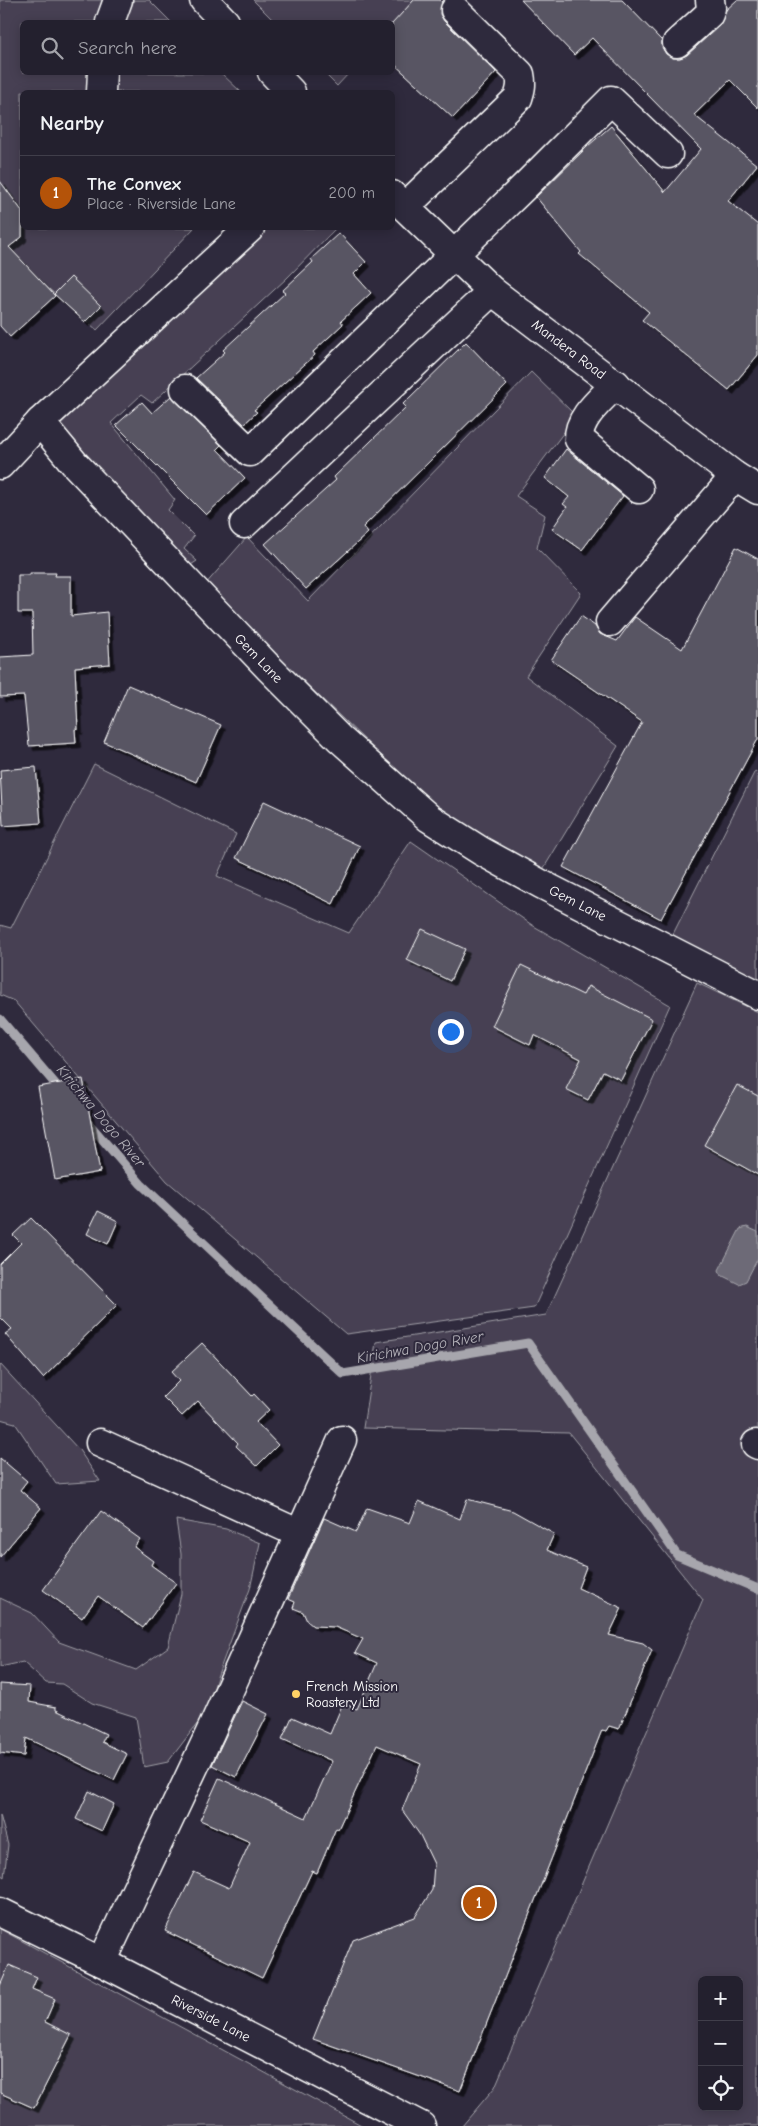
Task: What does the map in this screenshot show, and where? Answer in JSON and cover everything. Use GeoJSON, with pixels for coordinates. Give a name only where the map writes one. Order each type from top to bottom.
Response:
{"type":"FeatureCollection","features":[{"type":"Feature","properties":{"kind":"street"},"geometry":{"type":"LineString","coordinates":[[111,20],[118,0]]}},
{"type":"Feature","properties":{"kind":"street"},"geometry":{"type":"LineString","coordinates":[[204,0],[223,20]]}},
{"type":"Feature","properties":{"kind":"street"},"geometry":{"type":"LineString","coordinates":[[677,43],[709,14],[711,8],[710,0]]}},
{"type":"Feature","properties":{"kind":"street"},"geometry":{"type":"LineString","coordinates":[[399,201],[518,98],[521,90],[520,74],[455,10]]}},
{"type":"Feature","properties":{"kind":"street"},"geometry":{"type":"LineString","coordinates":[[101,90],[102,75]]}},
{"type":"Feature","properties":{"kind":"street"},"geometry":{"type":"LineString","coordinates":[[275,75],[289,90]]}},
{"type":"Feature","properties":{"kind":"street"},"geometry":{"type":"LineString","coordinates":[[186,389],[250,452],[611,100],[668,154]]}},
{"type":"Feature","properties":{"kind":"street","name":"Mandera Road"},"geometry":{"type":"LineString","coordinates":[[399,201],[492,291],[734,476],[758,490]]}},
{"type":"Feature","properties":{"kind":"street"},"geometry":{"type":"LineString","coordinates":[[2,455],[248,230]]}},
{"type":"Feature","properties":{"kind":"street"},"geometry":{"type":"LineString","coordinates":[[244,524],[492,291]]}},
{"type":"Feature","properties":{"kind":"street"},"geometry":{"type":"LineString","coordinates":[[616,384],[584,420],[578,432],[579,439],[639,489]]}},
{"type":"Feature","properties":{"kind":"street","name":"Gem Lane"},"geometry":{"type":"LineString","coordinates":[[40,422],[74,463],[262,661],[340,739],[429,818],[481,851],[541,884],[758,995]]}},
{"type":"Feature","properties":{"kind":"street"},"geometry":{"type":"LineString","coordinates":[[610,622],[734,476]]}},
{"type":"Feature","properties":{"kind":"street"},"geometry":{"type":"LineString","coordinates":[[102,1962],[202,1750],[342,1440]]}},
{"type":"Feature","properties":{"kind":"street"},"geometry":{"type":"LineString","coordinates":[[100,1443],[300,1534]]}},
{"type":"Feature","properties":{"kind":"street","name":"Riverside Lane"},"geometry":{"type":"LineString","coordinates":[[0,1912],[102,1962],[421,2126]]}},
{"type":"Feature","properties":{"kind":"shaded area"},"geometry":{"type":"Polygon","coordinates":[[[0,0],[149,0],[169,20],[20,20],[20,75],[223,75],[239,90],[20,90],[20,230],[192,230],[97,330],[0,247],[0,0]]]}},
{"type":"Feature","properties":{"kind":"shaded area"},"geometry":{"type":"Polygon","coordinates":[[[253,0],[414,0],[395,22],[395,20],[273,20],[253,0]]]}},
{"type":"Feature","properties":{"kind":"shaded area"},"geometry":{"type":"Polygon","coordinates":[[[326,75],[347,75],[337,86],[326,75]]]}},
{"type":"Feature","properties":{"kind":"shaded area"},"geometry":{"type":"Polygon","coordinates":[[[252,230],[334,230],[287,278],[152,403],[141,395],[111,423],[175,500],[168,510],[194,536],[184,549],[197,561],[183,570],[48,423],[252,230]]]}},
{"type":"Feature","properties":{"kind":"shaded area"},"geometry":{"type":"Polygon","coordinates":[[[531,372],[576,416],[516,496],[545,515],[537,548],[581,593],[526,676],[618,746],[542,871],[438,810],[204,586],[247,537],[308,601],[531,372]]]}},
{"type":"Feature","properties":{"kind":"shaded area"},"geometry":{"type":"Polygon","coordinates":[[[94,764],[236,834],[217,876],[349,933],[411,841],[532,925],[670,1005],[534,1308],[346,1334],[167,1181],[14,1001],[0,995],[0,925],[11,928],[94,764]]]}},
{"type":"Feature","properties":{"kind":"shaded area"},"geometry":{"type":"Polygon","coordinates":[[[755,771],[758,773],[758,984],[670,940],[755,771]]]}},
{"type":"Feature","properties":{"kind":"shaded area"},"geometry":{"type":"Polygon","coordinates":[[[697,983],[758,1012],[758,2126],[462,2126],[495,2087],[703,1600],[569,1433],[363,1428],[376,1342],[546,1315],[697,983]]]}},
{"type":"Feature","properties":{"kind":"shaded area"},"geometry":{"type":"Polygon","coordinates":[[[747,1227],[758,1232],[758,1258],[746,1281],[739,1284],[721,1275],[719,1270],[740,1229],[747,1227]]]}},
{"type":"Feature","properties":{"kind":"shaded area"},"geometry":{"type":"Polygon","coordinates":[[[0,1364],[79,1450],[100,1481],[56,1484],[15,1423],[0,1419],[0,1364]]]}},
{"type":"Feature","properties":{"kind":"shaded area"},"geometry":{"type":"Polygon","coordinates":[[[176,1520],[226,1529],[260,1543],[250,1589],[217,1677],[207,1711],[168,1762],[144,1767],[136,1717],[92,1703],[62,1684],[46,1683],[23,1662],[0,1667],[0,1598],[32,1613],[59,1642],[136,1670],[168,1647],[181,1594],[181,1554],[176,1520]]]}},
{"type":"Feature","properties":{"kind":"shaded area"},"geometry":{"type":"Polygon","coordinates":[[[0,1815],[8,1845],[4,1877],[0,1874],[0,1815]]]}},
{"type":"Feature","properties":{"kind":"shaded area"},"geometry":{"type":"Polygon","coordinates":[[[0,1929],[363,2126],[0,2126],[0,1929]]]}},
{"type":"Feature","properties":{"kind":"building"},"geometry":{"type":"Polygon","coordinates":[[[414,0],[440,0],[442,2],[440,14],[444,21],[496,72],[453,118],[395,65],[395,21],[414,0]]]}},
{"type":"Feature","properties":{"kind":"building"},"geometry":{"type":"Polygon","coordinates":[[[521,0],[622,0],[662,41],[662,47],[666,54],[673,58],[680,58],[687,55],[719,26],[726,10],[737,0],[758,0],[758,108],[730,80],[694,115],[757,165],[728,201],[758,225],[758,355],[729,390],[642,320],[649,312],[579,254],[581,252],[536,197],[611,126],[665,192],[701,149],[592,38],[574,55],[521,0]]]}},
{"type":"Feature","properties":{"kind":"building"},"geometry":{"type":"Polygon","coordinates":[[[0,181],[20,208],[20,230],[22,230],[22,237],[9,247],[55,296],[10,337],[0,326],[0,181]]]}},
{"type":"Feature","properties":{"kind":"building"},"geometry":{"type":"Polygon","coordinates":[[[339,233],[366,262],[354,274],[371,293],[341,321],[343,324],[313,352],[315,355],[254,410],[257,412],[244,424],[196,378],[225,352],[223,350],[285,293],[282,291],[313,262],[311,259],[339,233]]]}},
{"type":"Feature","properties":{"kind":"building"},"geometry":{"type":"Polygon","coordinates":[[[71,277],[101,306],[85,322],[54,294],[71,277]]]}},
{"type":"Feature","properties":{"kind":"building"},"geometry":{"type":"Polygon","coordinates":[[[466,342],[507,385],[363,527],[368,533],[306,589],[265,544],[336,480],[334,477],[406,407],[403,404],[466,342]]]}},
{"type":"Feature","properties":{"kind":"building"},"geometry":{"type":"Polygon","coordinates":[[[171,396],[221,445],[217,449],[245,478],[206,515],[116,425],[142,402],[152,413],[171,396]]]}},
{"type":"Feature","properties":{"kind":"building"},"geometry":{"type":"Polygon","coordinates":[[[566,449],[623,496],[582,550],[552,529],[567,507],[563,504],[569,497],[545,478],[566,449]]]}},
{"type":"Feature","properties":{"kind":"building"},"geometry":{"type":"Polygon","coordinates":[[[736,547],[758,559],[758,739],[661,919],[563,867],[642,722],[551,660],[581,616],[595,626],[600,634],[617,641],[635,617],[682,649],[736,547]]]}},
{"type":"Feature","properties":{"kind":"building"},"geometry":{"type":"Polygon","coordinates":[[[30,573],[56,573],[55,576],[71,576],[71,616],[107,612],[110,664],[75,667],[78,730],[75,729],[76,743],[29,746],[24,696],[0,697],[0,657],[33,655],[32,613],[18,613],[18,575],[30,575],[30,573]]]}},
{"type":"Feature","properties":{"kind":"building"},"geometry":{"type":"Polygon","coordinates":[[[128,685],[221,725],[196,782],[104,742],[128,685]]]}},
{"type":"Feature","properties":{"kind":"building"},"geometry":{"type":"Polygon","coordinates":[[[36,767],[41,823],[3,826],[0,770],[36,767]]]}},
{"type":"Feature","properties":{"kind":"building"},"geometry":{"type":"Polygon","coordinates":[[[264,801],[360,846],[333,904],[236,858],[264,801]]]}},
{"type":"Feature","properties":{"kind":"building"},"geometry":{"type":"Polygon","coordinates":[[[422,929],[465,949],[450,981],[407,960],[422,929]]]}},
{"type":"Feature","properties":{"kind":"building"},"geometry":{"type":"Polygon","coordinates":[[[521,965],[583,995],[588,986],[652,1019],[621,1080],[603,1071],[588,1100],[566,1089],[581,1059],[534,1035],[530,1045],[492,1026],[521,965]]]}},
{"type":"Feature","properties":{"kind":"building"},"geometry":{"type":"Polygon","coordinates":[[[83,1079],[100,1172],[55,1180],[38,1087],[83,1079]]]}},
{"type":"Feature","properties":{"kind":"building"},"geometry":{"type":"Polygon","coordinates":[[[737,1085],[758,1096],[758,1175],[704,1145],[737,1085]]]}},
{"type":"Feature","properties":{"kind":"building"},"geometry":{"type":"Polygon","coordinates":[[[98,1211],[118,1221],[108,1244],[87,1234],[98,1211]]]}},
{"type":"Feature","properties":{"kind":"building"},"geometry":{"type":"Polygon","coordinates":[[[31,1218],[117,1305],[43,1378],[5,1334],[12,1329],[0,1317],[0,1264],[21,1243],[13,1235],[31,1218]]]}},
{"type":"Feature","properties":{"kind":"building"},"geometry":{"type":"Polygon","coordinates":[[[202,1343],[252,1396],[254,1394],[269,1410],[256,1422],[278,1445],[257,1466],[236,1446],[238,1443],[198,1401],[182,1416],[163,1397],[179,1381],[171,1372],[202,1343]]]}},
{"type":"Feature","properties":{"kind":"building"},"geometry":{"type":"Polygon","coordinates":[[[0,1458],[27,1481],[20,1490],[41,1508],[0,1557],[0,1458]]]}},
{"type":"Feature","properties":{"kind":"building"},"geometry":{"type":"Polygon","coordinates":[[[467,1499],[513,1511],[554,1534],[547,1550],[586,1567],[578,1588],[622,1608],[609,1635],[643,1643],[652,1650],[619,1729],[609,1726],[606,1731],[602,1730],[460,2091],[313,2039],[353,1940],[415,1917],[432,1890],[434,1864],[420,1835],[402,1810],[421,1764],[377,1745],[338,1829],[336,1828],[317,1873],[312,1871],[262,1978],[165,1931],[194,1872],[229,1888],[250,1842],[200,1820],[219,1778],[306,1818],[332,1761],[282,1739],[292,1717],[330,1734],[343,1703],[357,1709],[377,1663],[355,1653],[363,1639],[335,1627],[313,1626],[307,1621],[303,1612],[293,1608],[295,1602],[288,1599],[324,1518],[356,1532],[367,1508],[410,1523],[419,1501],[460,1519],[467,1499]]]}},
{"type":"Feature","properties":{"kind":"building"},"geometry":{"type":"Polygon","coordinates":[[[101,1511],[140,1539],[134,1547],[153,1561],[151,1565],[176,1583],[143,1628],[98,1596],[82,1618],[43,1590],[101,1511]]]}},
{"type":"Feature","properties":{"kind":"building"},"geometry":{"type":"Polygon","coordinates":[[[0,1684],[30,1686],[29,1702],[56,1707],[56,1710],[106,1734],[102,1742],[127,1754],[114,1780],[26,1738],[24,1756],[0,1753],[0,1684]]]}},
{"type":"Feature","properties":{"kind":"building"},"geometry":{"type":"Polygon","coordinates":[[[242,1701],[268,1714],[236,1777],[212,1765],[242,1701]]]}},
{"type":"Feature","properties":{"kind":"building"},"geometry":{"type":"Polygon","coordinates":[[[89,1791],[114,1804],[102,1831],[76,1819],[89,1791]]]}},
{"type":"Feature","properties":{"kind":"building"},"geometry":{"type":"Polygon","coordinates":[[[9,1965],[37,1977],[32,1989],[55,1999],[45,2022],[71,2035],[34,2108],[0,2093],[0,1986],[9,1965]]]}},
{"type":"Feature","properties":{"kind":"waterway","name":"Kirichwa Dogo River"},"geometry":{"type":"LineString","coordinates":[[0,1019],[63,1093]]}},
{"type":"Feature","properties":{"kind":"waterway","name":"Kirichwa Dogo River"},"geometry":{"type":"LineString","coordinates":[[84,1118],[141,1184],[343,1374],[528,1343],[677,1555],[758,1589]]}},
{"type":"Feature","properties":{"kind":"place","name":"French Mission Roastery Ltd"},"geometry":{"type":"Point","coordinates":[296,1694]}},
{"type":"Feature","properties":{"kind":"place","name":"The Convex"},"geometry":{"type":"Point","coordinates":[479,1903]}}]}
